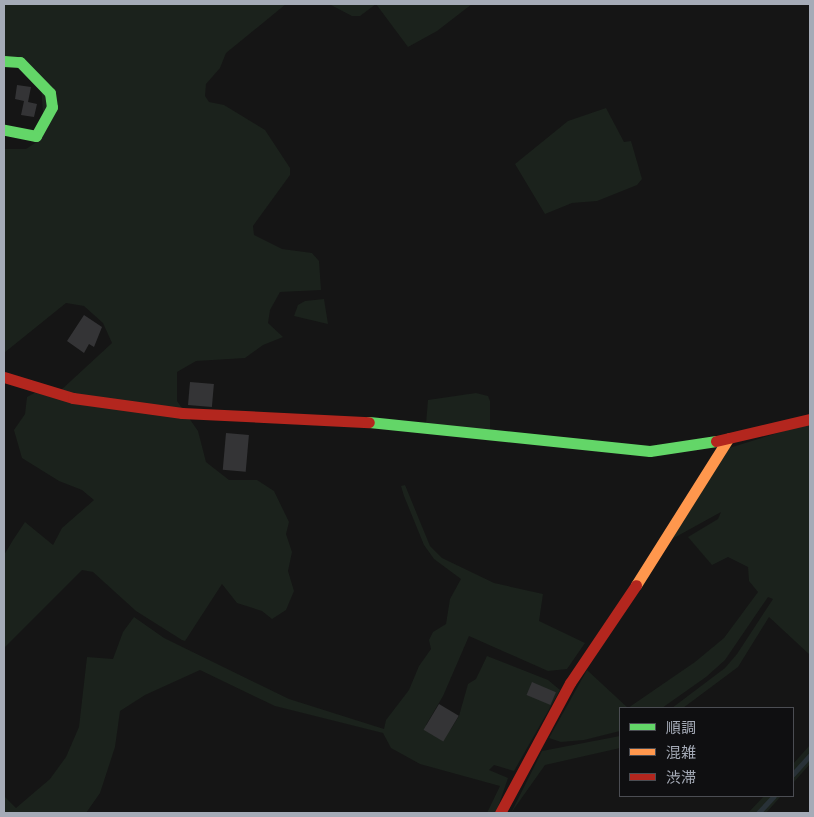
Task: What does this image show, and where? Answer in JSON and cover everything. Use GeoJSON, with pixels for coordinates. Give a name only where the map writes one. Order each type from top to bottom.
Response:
{"type":"FeatureCollection","features":[{"type":"Feature","properties":{"kind":"street"},"geometry":{"type":"LineString","coordinates":[[4,61],[20,62],[50,93],[52,107],[36,136],[4,130]]}},
{"type":"Feature","properties":{"kind":"street"},"geometry":{"type":"LineString","coordinates":[[4,377],[73,398],[182,413],[358,421],[569,445],[650,451],[728,439],[810,419]]}},
{"type":"Feature","properties":{"kind":"street"},"geometry":{"type":"LineString","coordinates":[[500,813],[575,675],[662,546],[728,439]]}},
{"type":"Feature","properties":{"kind":"shaded area"},"geometry":{"type":"Polygon","coordinates":[[[4,4],[286,4],[226,53],[220,68],[206,84],[205,96],[209,102],[224,105],[265,130],[290,168],[290,175],[253,226],[254,235],[282,249],[312,253],[319,261],[321,290],[280,292],[270,310],[268,323],[283,337],[263,345],[245,358],[196,361],[177,372],[177,401],[198,431],[206,462],[229,480],[257,480],[274,491],[289,522],[286,534],[292,552],[288,571],[294,591],[286,610],[272,619],[262,611],[237,603],[222,584],[185,641],[136,611],[93,572],[82,570],[4,648],[4,555],[13,540],[25,522],[53,545],[62,528],[94,500],[82,490],[59,481],[22,458],[14,430],[25,414],[27,397],[38,391],[60,391],[112,343],[103,323],[84,306],[66,303],[4,353],[4,149],[26,149],[38,141],[44,128],[41,86],[4,55],[4,4]]]}},
{"type":"Feature","properties":{"kind":"shaded area"},"geometry":{"type":"Polygon","coordinates":[[[329,4],[376,4],[360,16],[352,16],[329,4]]]}},
{"type":"Feature","properties":{"kind":"shaded area"},"geometry":{"type":"Polygon","coordinates":[[[376,4],[472,4],[437,31],[408,47],[376,4]]]}},
{"type":"Feature","properties":{"kind":"shaded area"},"geometry":{"type":"Polygon","coordinates":[[[606,108],[624,142],[631,141],[642,179],[637,185],[597,201],[572,203],[545,214],[515,164],[568,121],[606,108]]]}},
{"type":"Feature","properties":{"kind":"shaded area"},"geometry":{"type":"Polygon","coordinates":[[[324,299],[328,324],[294,316],[298,305],[305,301],[324,299]]]}},
{"type":"Feature","properties":{"kind":"shaded area"},"geometry":{"type":"Polygon","coordinates":[[[476,393],[488,396],[490,401],[490,432],[426,424],[428,400],[476,393]]]}},
{"type":"Feature","properties":{"kind":"shaded area"},"geometry":{"type":"Polygon","coordinates":[[[810,423],[810,655],[769,617],[738,667],[684,707],[673,707],[725,668],[737,654],[773,599],[768,597],[725,660],[706,677],[663,707],[629,707],[695,662],[724,638],[758,592],[749,581],[748,567],[728,557],[712,565],[688,537],[718,519],[721,512],[672,539],[729,448],[810,423]]]}},
{"type":"Feature","properties":{"kind":"shaded area"},"geometry":{"type":"Polygon","coordinates":[[[405,485],[430,546],[442,558],[494,583],[543,594],[539,621],[585,643],[567,669],[548,671],[469,636],[443,696],[426,725],[447,732],[451,729],[459,716],[468,684],[476,679],[487,656],[548,680],[560,690],[514,771],[494,765],[489,770],[508,778],[496,813],[487,813],[500,786],[420,764],[391,748],[383,733],[275,706],[200,670],[145,695],[120,711],[115,747],[100,793],[86,813],[4,813],[4,796],[16,808],[50,779],[66,757],[79,727],[87,657],[113,659],[123,632],[134,617],[164,638],[289,699],[384,729],[386,720],[409,690],[419,666],[431,649],[429,640],[433,632],[446,624],[450,599],[461,579],[434,559],[424,545],[404,496],[401,486],[405,485]]]}},
{"type":"Feature","properties":{"kind":"shaded area"},"geometry":{"type":"Polygon","coordinates":[[[587,670],[627,707],[619,707],[619,731],[584,740],[561,742],[549,738],[587,670]]]}},
{"type":"Feature","properties":{"kind":"shaded area"},"geometry":{"type":"Polygon","coordinates":[[[619,736],[619,748],[545,765],[511,813],[542,751],[619,736]]]}},
{"type":"Feature","properties":{"kind":"shaded area"},"geometry":{"type":"Polygon","coordinates":[[[810,745],[810,764],[794,782],[794,763],[810,745]]]}},
{"type":"Feature","properties":{"kind":"shaded area"},"geometry":{"type":"Polygon","coordinates":[[[763,797],[780,797],[766,813],[748,813],[763,797]]]}},
{"type":"Feature","properties":{"kind":"building"},"geometry":{"type":"Polygon","coordinates":[[[17,85],[31,87],[28,102],[37,104],[34,117],[21,115],[24,101],[15,99],[17,85]]]}},
{"type":"Feature","properties":{"kind":"building"},"geometry":{"type":"Polygon","coordinates":[[[84,315],[102,327],[94,347],[89,344],[84,353],[67,341],[84,315]]]}},
{"type":"Feature","properties":{"kind":"building"},"geometry":{"type":"Polygon","coordinates":[[[190,382],[214,384],[212,407],[188,405],[190,382]]]}},
{"type":"Feature","properties":{"kind":"building"},"geometry":{"type":"Polygon","coordinates":[[[226,433],[249,435],[246,472],[223,470],[226,433]]]}},
{"type":"Feature","properties":{"kind":"building"},"geometry":{"type":"Polygon","coordinates":[[[532,682],[556,692],[550,705],[527,695],[532,682]]]}},
{"type":"Feature","properties":{"kind":"building"},"geometry":{"type":"Polygon","coordinates":[[[439,704],[459,716],[443,742],[424,730],[439,704]]]}},
{"type":"Feature","properties":{"kind":"waterway"},"geometry":{"type":"LineString","coordinates":[[794,773],[810,755]]}},
{"type":"Feature","properties":{"kind":"waterway"},"geometry":{"type":"LineString","coordinates":[[758,813],[773,797]]}},
{"type":"Feature","properties":{"kind":"traffic: fast"},"geometry":{"type":"LineString","coordinates":[[4,61],[20,62],[50,93],[52,107],[36,136],[4,130]]}},
{"type":"Feature","properties":{"kind":"traffic: fast"},"geometry":{"type":"LineString","coordinates":[[369,422],[650,451],[716,441]]}},
{"type":"Feature","properties":{"kind":"traffic: slow"},"geometry":{"type":"LineString","coordinates":[[636,585],[728,439]]}},
{"type":"Feature","properties":{"kind":"traffic: jam"},"geometry":{"type":"LineString","coordinates":[[4,377],[73,398],[182,413],[369,422]]}},
{"type":"Feature","properties":{"kind":"traffic: jam"},"geometry":{"type":"LineString","coordinates":[[716,441],[810,419]]}},
{"type":"Feature","properties":{"kind":"traffic: jam"},"geometry":{"type":"LineString","coordinates":[[500,813],[570,683],[636,585]]}}]}
